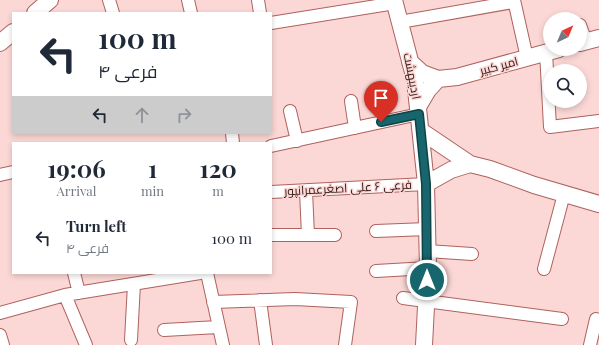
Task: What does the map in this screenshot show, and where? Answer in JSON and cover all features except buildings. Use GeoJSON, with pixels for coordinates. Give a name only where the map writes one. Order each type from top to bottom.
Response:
{"type":"FeatureCollection","features":[{"type":"Feature","properties":{"kind":"main road","name":"اردیبهشت"},"geometry":{"type":"LineString","coordinates":[[395,2],[415,80],[426,184],[428,268],[424,345]]}},
{"type":"Feature","properties":{"kind":"main road"},"geometry":{"type":"LineString","coordinates":[[0,43],[12,33]]}},
{"type":"Feature","properties":{"kind":"main road","name":"امیر کبیر"},"geometry":{"type":"LineString","coordinates":[[438,79],[457,77],[543,54]]}},
{"type":"Feature","properties":{"kind":"main road"},"geometry":{"type":"LineString","coordinates":[[410,62],[422,74],[438,79],[428,90],[418,111]]}},
{"type":"Feature","properties":{"kind":"main road"},"geometry":{"type":"LineString","coordinates":[[421,131],[470,164],[599,204]]}},
{"type":"Feature","properties":{"kind":"main road"},"geometry":{"type":"LineString","coordinates":[[426,184],[451,170],[470,164]]}},
{"type":"Feature","properties":{"kind":"street"},"geometry":{"type":"LineString","coordinates":[[109,0],[113,12]]}},
{"type":"Feature","properties":{"kind":"street"},"geometry":{"type":"LineString","coordinates":[[188,0],[191,12]]}},
{"type":"Feature","properties":{"kind":"street"},"geometry":{"type":"LineString","coordinates":[[258,0],[260,12]]}},
{"type":"Feature","properties":{"kind":"street"},"geometry":{"type":"LineString","coordinates":[[400,22],[513,1],[527,58]]}},
{"type":"Feature","properties":{"kind":"street"},"geometry":{"type":"LineString","coordinates":[[272,23],[395,2]]}},
{"type":"Feature","properties":{"kind":"street"},"geometry":{"type":"LineString","coordinates":[[552,56],[550,127],[599,121]]}},
{"type":"Feature","properties":{"kind":"street"},"geometry":{"type":"LineString","coordinates":[[351,101],[355,128]]}},
{"type":"Feature","properties":{"kind":"street"},"geometry":{"type":"LineString","coordinates":[[290,111],[297,140]]}},
{"type":"Feature","properties":{"kind":"street"},"geometry":{"type":"LineString","coordinates":[[272,146],[355,128],[418,111]]}},
{"type":"Feature","properties":{"kind":"street"},"geometry":{"type":"LineString","coordinates":[[0,174],[12,172]]}},
{"type":"Feature","properties":{"kind":"street","name":"فرعی ۶ علی اصغرعمرانپور"},"geometry":{"type":"LineString","coordinates":[[272,192],[426,184]]}},
{"type":"Feature","properties":{"kind":"street"},"geometry":{"type":"LineString","coordinates":[[306,191],[308,235]]}},
{"type":"Feature","properties":{"kind":"street"},"geometry":{"type":"LineString","coordinates":[[544,269],[564,194]]}},
{"type":"Feature","properties":{"kind":"street"},"geometry":{"type":"LineString","coordinates":[[376,230],[427,229]]}},
{"type":"Feature","properties":{"kind":"street"},"geometry":{"type":"LineString","coordinates":[[272,235],[335,235]]}},
{"type":"Feature","properties":{"kind":"street"},"geometry":{"type":"LineString","coordinates":[[427,251],[472,254]]}},
{"type":"Feature","properties":{"kind":"street"},"geometry":{"type":"LineString","coordinates":[[376,270],[428,268]]}},
{"type":"Feature","properties":{"kind":"street"},"geometry":{"type":"LineString","coordinates":[[74,274],[79,292]]}},
{"type":"Feature","properties":{"kind":"street"},"geometry":{"type":"LineString","coordinates":[[0,313],[79,292],[142,280],[192,274]]}},
{"type":"Feature","properties":{"kind":"street"},"geometry":{"type":"LineString","coordinates":[[207,274],[223,345]]}},
{"type":"Feature","properties":{"kind":"street"},"geometry":{"type":"LineString","coordinates":[[131,340],[142,280]]}},
{"type":"Feature","properties":{"kind":"street"},"geometry":{"type":"LineString","coordinates":[[65,295],[85,345]]}},
{"type":"Feature","properties":{"kind":"street"},"geometry":{"type":"LineString","coordinates":[[403,298],[562,319]]}},
{"type":"Feature","properties":{"kind":"street"},"geometry":{"type":"LineString","coordinates":[[213,302],[295,299],[351,302],[345,345]]}},
{"type":"Feature","properties":{"kind":"street"},"geometry":{"type":"LineString","coordinates":[[260,300],[266,345]]}},
{"type":"Feature","properties":{"kind":"street"},"geometry":{"type":"LineString","coordinates":[[590,345],[596,319]]}},
{"type":"Feature","properties":{"kind":"street"},"geometry":{"type":"LineString","coordinates":[[164,330],[218,327]]}},
{"type":"Feature","properties":{"kind":"street"},"geometry":{"type":"LineString","coordinates":[[0,335],[2,345]]}},
{"type":"Feature","properties":{"kind":"route"},"geometry":{"type":"LineString","coordinates":[[381,122],[419,114],[426,184],[427,280]]}}]}
